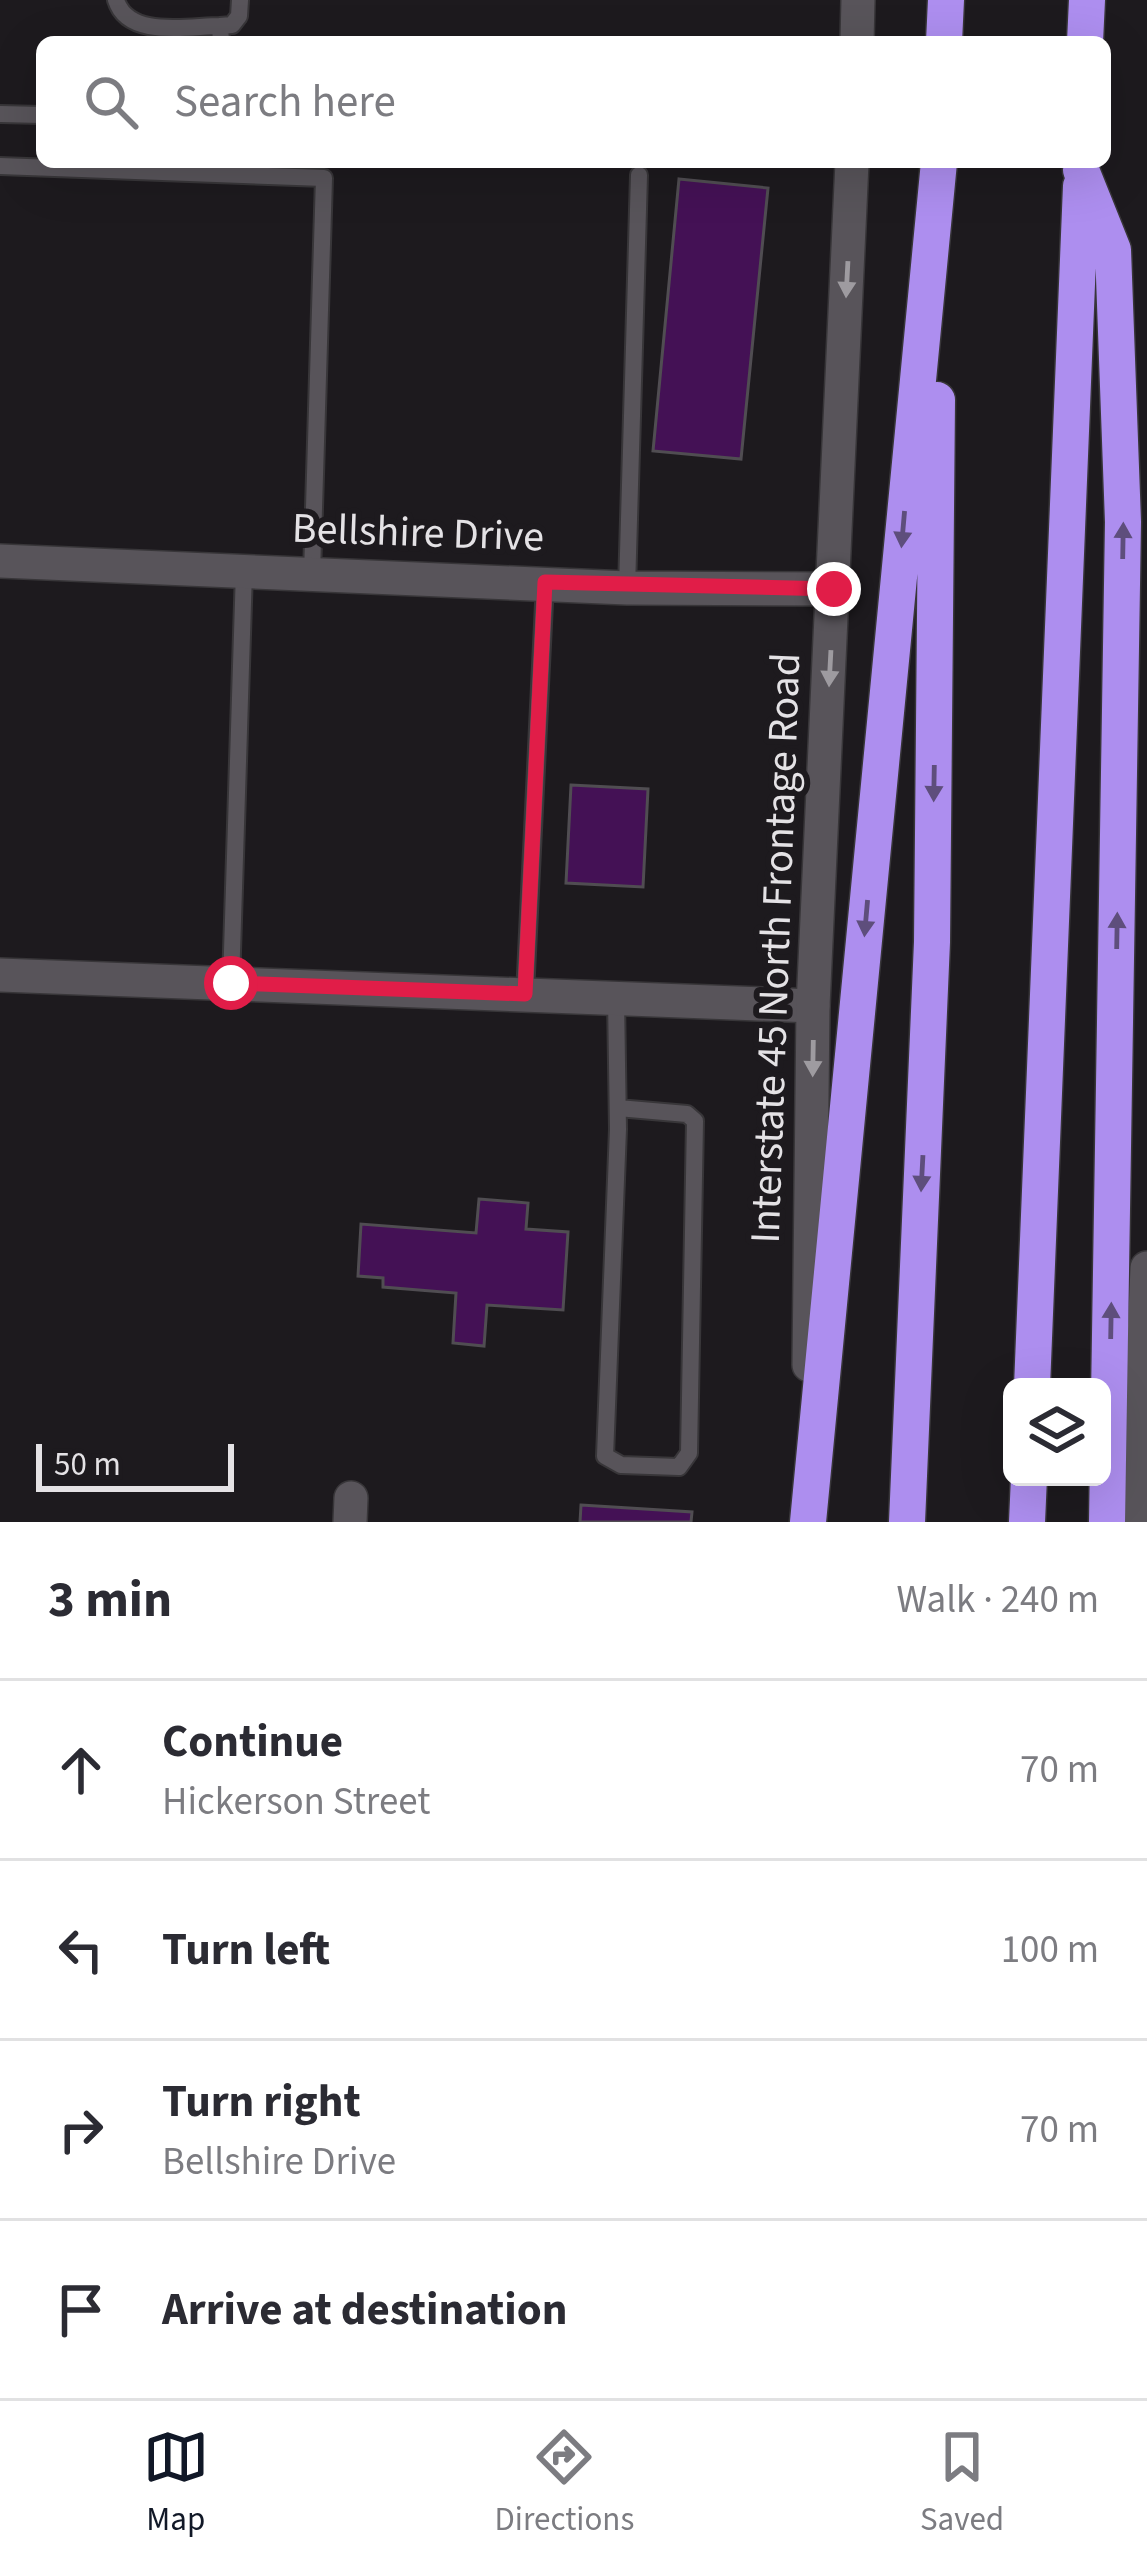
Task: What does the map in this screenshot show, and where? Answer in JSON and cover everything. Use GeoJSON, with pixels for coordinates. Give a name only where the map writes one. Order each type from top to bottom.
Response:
{"type":"FeatureCollection","features":[{"type":"Feature","properties":{"kind":"highway"},"geometry":{"type":"LineString","coordinates":[[944,36],[946,0]]}},
{"type":"Feature","properties":{"kind":"highway"},"geometry":{"type":"LineString","coordinates":[[1085,36],[1087,0]]}},
{"type":"Feature","properties":{"kind":"highway"},"geometry":{"type":"LineString","coordinates":[[808,1522],[938,168]]}},
{"type":"Feature","properties":{"kind":"highway"},"geometry":{"type":"LineString","coordinates":[[907,1522],[932,942],[939,168]]}},
{"type":"Feature","properties":{"kind":"highway"},"geometry":{"type":"LineString","coordinates":[[1032,1378],[1081,168]]}},
{"type":"Feature","properties":{"kind":"highway"},"geometry":{"type":"LineString","coordinates":[[1082,168],[1113,250],[1124,521],[1107,1522]]}},
{"type":"Feature","properties":{"kind":"highway"},"geometry":{"type":"LineString","coordinates":[[1027,1522],[1029,1486]]}},
{"type":"Feature","properties":{"kind":"street"},"geometry":{"type":"LineString","coordinates":[[857,36],[858,0]]}},
{"type":"Feature","properties":{"kind":"street","name":"Interstate 45 North Frontage Road"},"geometry":{"type":"LineString","coordinates":[[808,1522],[813,1006],[852,168]]}},
{"type":"Feature","properties":{"kind":"street","name":"Bellshire Drive"},"geometry":{"type":"LineString","coordinates":[[0,561],[627,587],[834,589]]}},
{"type":"Feature","properties":{"kind":"street"},"geometry":{"type":"LineString","coordinates":[[0,975],[813,1006]]}},
{"type":"Feature","properties":{"kind":"street"},"geometry":{"type":"LineString","coordinates":[[1136,1522],[1147,1268]]}},
{"type":"Feature","properties":{"kind":"lane"},"geometry":{"type":"LineString","coordinates":[[116,0],[120,12],[143,26],[220,34],[239,16],[240,0]]}},
{"type":"Feature","properties":{"kind":"lane"},"geometry":{"type":"LineString","coordinates":[[0,114],[36,115]]}},
{"type":"Feature","properties":{"kind":"lane"},"geometry":{"type":"LineString","coordinates":[[0,166],[36,167]]}},
{"type":"Feature","properties":{"kind":"lane"},"geometry":{"type":"LineString","coordinates":[[54,168],[324,178],[312,574]]}},
{"type":"Feature","properties":{"kind":"lane"},"geometry":{"type":"LineString","coordinates":[[627,587],[640,175]]}},
{"type":"Feature","properties":{"kind":"lane"},"geometry":{"type":"LineString","coordinates":[[231,983],[244,572]]}},
{"type":"Feature","properties":{"kind":"lane"},"geometry":{"type":"LineString","coordinates":[[525,994],[545,582]]}},
{"type":"Feature","properties":{"kind":"lane"},"geometry":{"type":"LineString","coordinates":[[616,998],[618,1108],[605,1456],[621,1465],[680,1467],[689,1453],[695,1120],[687,1114],[618,1108]]}},
{"type":"Feature","properties":{"kind":"building"},"geometry":{"type":"Polygon","coordinates":[[[679,179],[768,188],[741,459],[653,451],[679,179]]]}},
{"type":"Feature","properties":{"kind":"building"},"geometry":{"type":"Polygon","coordinates":[[[571,785],[648,789],[643,887],[566,883],[571,785]]]}},
{"type":"Feature","properties":{"kind":"building"},"geometry":{"type":"Polygon","coordinates":[[[479,1199],[528,1203],[526,1229],[568,1232],[563,1310],[487,1305],[484,1346],[453,1343],[456,1293],[383,1287],[383,1278],[358,1276],[361,1224],[476,1233],[479,1199]]]}},
{"type":"Feature","properties":{"kind":"building"},"geometry":{"type":"Polygon","coordinates":[[[581,1505],[692,1512],[691,1522],[580,1522],[581,1505]]]}},
{"type":"Feature","properties":{"kind":"route"},"geometry":{"type":"LineString","coordinates":[[231,983],[525,994],[545,582],[834,589]]}}]}
